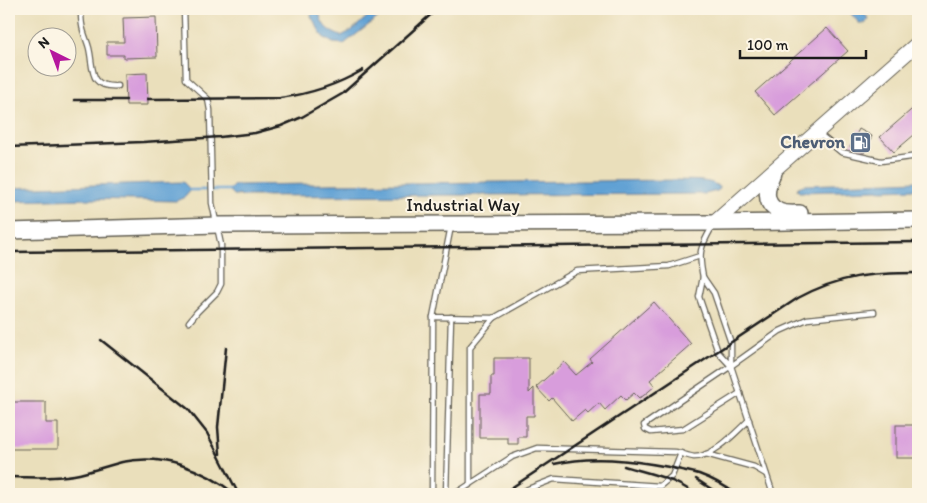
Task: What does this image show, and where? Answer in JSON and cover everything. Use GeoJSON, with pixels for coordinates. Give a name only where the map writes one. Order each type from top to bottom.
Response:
{"type":"FeatureCollection","features":[{"type":"Feature","properties":{"kind":"main road"},"geometry":{"type":"LineString","coordinates":[[714,223],[917,47]]}},
{"type":"Feature","properties":{"kind":"main road"},"geometry":{"type":"LineString","coordinates":[[773,172],[766,190],[770,203],[775,209],[781,212],[809,214],[818,222]]}},
{"type":"Feature","properties":{"kind":"main road","name":"Industrial Way"},"geometry":{"type":"LineString","coordinates":[[9,231],[218,225],[714,223],[918,220]]}},
{"type":"Feature","properties":{"kind":"lane"},"geometry":{"type":"LineString","coordinates":[[81,9],[82,26],[89,48],[93,74],[102,85],[109,87],[118,86]]}},
{"type":"Feature","properties":{"kind":"lane"},"geometry":{"type":"LineString","coordinates":[[184,9],[186,79],[208,99],[210,110],[212,203],[221,245],[221,284],[217,292],[188,322]]}},
{"type":"Feature","properties":{"kind":"lane"},"geometry":{"type":"LineString","coordinates":[[818,133],[841,152],[881,161],[918,156]]}},
{"type":"Feature","properties":{"kind":"lane"},"geometry":{"type":"LineString","coordinates":[[714,223],[702,244],[700,256],[703,277],[699,297],[718,352],[731,366]]}},
{"type":"Feature","properties":{"kind":"lane"},"geometry":{"type":"LineString","coordinates":[[432,494],[433,317],[451,224]]}},
{"type":"Feature","properties":{"kind":"lane"},"geometry":{"type":"LineString","coordinates":[[470,485],[470,347],[494,318],[576,271],[669,266],[700,256]]}},
{"type":"Feature","properties":{"kind":"lane"},"geometry":{"type":"LineString","coordinates":[[703,277],[714,293],[731,343],[731,366],[773,494]]}},
{"type":"Feature","properties":{"kind":"lane"},"geometry":{"type":"LineString","coordinates":[[740,393],[683,429],[651,432],[645,429],[644,425],[780,331],[808,319],[874,312]]}},
{"type":"Feature","properties":{"kind":"lane"},"geometry":{"type":"LineString","coordinates":[[433,317],[494,318]]}},
{"type":"Feature","properties":{"kind":"lane"},"geometry":{"type":"LineString","coordinates":[[446,494],[451,317]]}},
{"type":"Feature","properties":{"kind":"lane"},"geometry":{"type":"LineString","coordinates":[[455,494],[512,457],[537,448],[681,453],[695,457],[706,454],[720,446],[749,420]]}},
{"type":"Feature","properties":{"kind":"lane"},"geometry":{"type":"LineString","coordinates":[[520,494],[554,479],[660,486],[672,476],[681,453]]}},
{"type":"Feature","properties":{"kind":"lane"},"geometry":{"type":"LineString","coordinates":[[706,454],[754,468],[766,474]]}},
{"type":"Feature","properties":{"kind":"water"},"geometry":{"type":"Polygon","coordinates":[[[313,9],[319,9],[325,26],[341,36],[351,31],[376,9],[389,9],[344,44],[333,43],[323,37],[311,16],[313,9]]]}},
{"type":"Feature","properties":{"kind":"water"},"geometry":{"type":"Polygon","coordinates":[[[847,9],[860,9],[868,18],[866,23],[859,23],[847,9]]]}},
{"type":"Feature","properties":{"kind":"water"},"geometry":{"type":"Polygon","coordinates":[[[676,180],[713,183],[720,189],[705,194],[245,196],[234,195],[229,190],[234,185],[676,180]]]}},
{"type":"Feature","properties":{"kind":"water"},"geometry":{"type":"Polygon","coordinates":[[[918,181],[918,189],[799,192],[797,190],[798,187],[804,185],[918,181]]]}},
{"type":"Feature","properties":{"kind":"water"},"geometry":{"type":"Polygon","coordinates":[[[183,182],[191,190],[185,197],[176,201],[89,199],[9,201],[9,188],[183,182]]]}},
{"type":"Feature","properties":{"kind":"building"},"geometry":{"type":"Polygon","coordinates":[[[156,17],[157,57],[124,58],[124,55],[107,55],[107,42],[124,42],[123,18],[156,17]]]}},
{"type":"Feature","properties":{"kind":"building"},"geometry":{"type":"Polygon","coordinates":[[[827,28],[848,51],[775,115],[755,92],[827,28]]]}},
{"type":"Feature","properties":{"kind":"building"},"geometry":{"type":"Polygon","coordinates":[[[147,73],[148,105],[126,105],[125,74],[147,73]]]}},
{"type":"Feature","properties":{"kind":"building"},"geometry":{"type":"Polygon","coordinates":[[[918,104],[918,140],[914,135],[894,152],[880,137],[918,104]]]}},
{"type":"Feature","properties":{"kind":"building","name":"Chevron"},"geometry":{"type":"Polygon","coordinates":[[[859,129],[872,136],[864,153],[850,147],[859,129]]]}},
{"type":"Feature","properties":{"kind":"building"},"geometry":{"type":"Polygon","coordinates":[[[654,302],[691,344],[650,380],[655,386],[643,396],[639,398],[634,393],[626,400],[621,395],[605,410],[599,403],[588,413],[585,410],[572,421],[552,398],[549,401],[536,387],[564,362],[576,375],[592,362],[590,359],[654,302]]]}},
{"type":"Feature","properties":{"kind":"building"},"geometry":{"type":"Polygon","coordinates":[[[494,358],[529,358],[529,393],[534,388],[534,416],[526,416],[526,437],[518,437],[518,444],[508,444],[508,438],[480,438],[480,394],[491,394],[494,358]]]}},
{"type":"Feature","properties":{"kind":"building"},"geometry":{"type":"Polygon","coordinates":[[[9,402],[46,402],[46,423],[58,423],[58,449],[9,449],[9,402]]]}},
{"type":"Feature","properties":{"kind":"building"},"geometry":{"type":"Polygon","coordinates":[[[896,425],[918,425],[918,458],[896,458],[896,425]]]}},
{"type":"Feature","properties":{"kind":"waterway"},"geometry":{"type":"LineString","coordinates":[[190,190],[232,190]]}},
{"type":"Feature","properties":{"kind":"railway"},"geometry":{"type":"LineString","coordinates":[[9,147],[220,137],[255,133],[281,126],[302,117],[342,94],[437,9]]}},
{"type":"Feature","properties":{"kind":"railway"},"geometry":{"type":"LineString","coordinates":[[148,99],[280,98],[323,88],[363,70]]}},
{"type":"Feature","properties":{"kind":"railway"},"geometry":{"type":"LineString","coordinates":[[74,100],[126,100]]}},
{"type":"Feature","properties":{"kind":"railway"},"geometry":{"type":"LineString","coordinates":[[9,252],[918,242]]}},
{"type":"Feature","properties":{"kind":"railway"},"geometry":{"type":"LineString","coordinates":[[502,494],[798,298],[828,284],[856,277],[918,273]]}},
{"type":"Feature","properties":{"kind":"railway"},"geometry":{"type":"LineString","coordinates":[[101,340],[188,409],[207,433],[238,493]]}},
{"type":"Feature","properties":{"kind":"railway"},"geometry":{"type":"LineString","coordinates":[[220,454],[218,427],[226,348]]}},
{"type":"Feature","properties":{"kind":"railway"},"geometry":{"type":"LineString","coordinates":[[554,464],[597,459],[655,464],[699,474],[719,483],[736,494]]}},
{"type":"Feature","properties":{"kind":"railway"},"geometry":{"type":"LineString","coordinates":[[9,477],[66,476],[122,462],[152,460],[182,465],[210,477],[235,494]]}},
{"type":"Feature","properties":{"kind":"railway"},"geometry":{"type":"LineString","coordinates":[[624,466],[670,480],[695,494]]}},
{"type":"Feature","properties":{"kind":"railway"},"geometry":{"type":"LineString","coordinates":[[696,479],[719,494]]}},
{"type":"Feature","properties":{"kind":"place","name":"Chevron"},"geometry":{"type":"Point","coordinates":[861,142]}}]}
